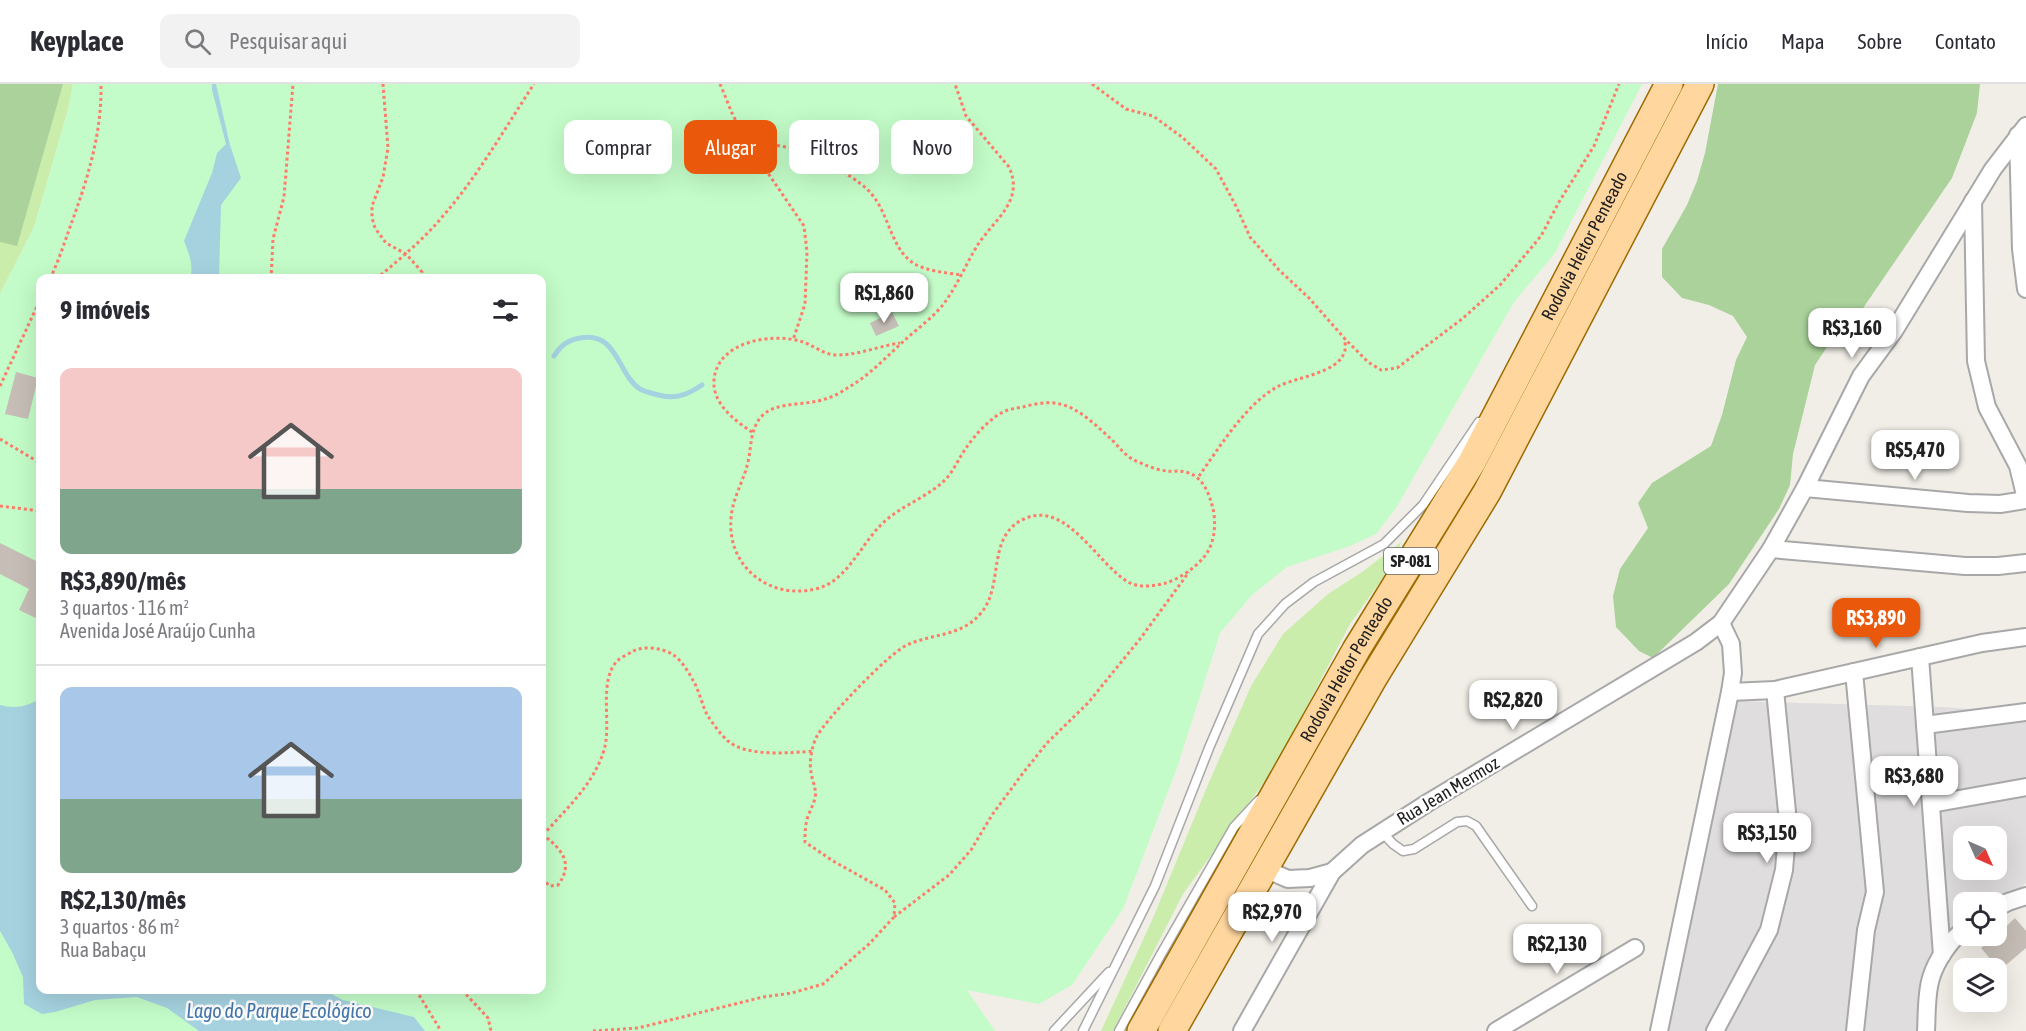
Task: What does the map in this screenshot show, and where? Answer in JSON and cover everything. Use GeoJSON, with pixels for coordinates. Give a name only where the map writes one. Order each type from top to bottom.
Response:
{"type":"FeatureCollection","features":[{"type":"Feature","properties":{"kind":"main road","name":"Rodovia Heitor Penteado"},"geometry":{"type":"LineString","coordinates":[[1141,1031],[1356,650],[1472,462],[1669,84]]}},
{"type":"Feature","properties":{"kind":"main road","name":"Rodovia Heitor Penteado"},"geometry":{"type":"LineString","coordinates":[[1172,1031],[1266,870],[1372,680],[1488,492],[1700,84]]}},
{"type":"Feature","properties":{"kind":"street"},"geometry":{"type":"LineString","coordinates":[[2022,130],[2021,249],[2026,290]]}},
{"type":"Feature","properties":{"kind":"street","name":"Rua Jean Mermoz"},"geometry":{"type":"LineString","coordinates":[[1332,872],[1362,845],[1382,831],[1696,642],[1721,623],[1771,549],[1805,488],[1861,376],[1894,331],[1973,200],[2022,130]]}},
{"type":"Feature","properties":{"kind":"street"},"geometry":{"type":"LineString","coordinates":[[1805,488],[1968,503],[2000,504],[2026,499],[2018,466],[1987,407],[1976,362],[1973,200]]}},
{"type":"Feature","properties":{"kind":"street"},"geometry":{"type":"LineString","coordinates":[[1771,549],[1965,566],[1998,566],[2026,562]]}},
{"type":"Feature","properties":{"kind":"street"},"geometry":{"type":"LineString","coordinates":[[1659,1031],[1733,673],[1731,644],[1721,623]]}},
{"type":"Feature","properties":{"kind":"street"},"geometry":{"type":"LineString","coordinates":[[1730,692],[1775,690],[1982,643],[2026,637]]}},
{"type":"Feature","properties":{"kind":"street"},"geometry":{"type":"LineString","coordinates":[[1920,657],[1942,955]]}},
{"type":"Feature","properties":{"kind":"street"},"geometry":{"type":"LineString","coordinates":[[1854,672],[1875,892],[1866,930],[1855,1031]]}},
{"type":"Feature","properties":{"kind":"street"},"geometry":{"type":"LineString","coordinates":[[1715,1031],[1769,930],[1784,870],[1788,822],[1775,690]]}},
{"type":"Feature","properties":{"kind":"street"},"geometry":{"type":"LineString","coordinates":[[1925,725],[2026,712]]}},
{"type":"Feature","properties":{"kind":"street"},"geometry":{"type":"LineString","coordinates":[[1930,804],[2026,787]]}},
{"type":"Feature","properties":{"kind":"street"},"geometry":{"type":"LineString","coordinates":[[1266,870],[1288,879],[1310,878],[1332,872]]}},
{"type":"Feature","properties":{"kind":"street"},"geometry":{"type":"LineString","coordinates":[[1242,1031],[1332,872]]}},
{"type":"Feature","properties":{"kind":"street"},"geometry":{"type":"LineString","coordinates":[[2007,902],[2026,896]]}},
{"type":"Feature","properties":{"kind":"street"},"geometry":{"type":"LineString","coordinates":[[1926,1031],[1931,978],[1942,955],[1953,942]]}},
{"type":"Feature","properties":{"kind":"street"},"geometry":{"type":"LineString","coordinates":[[1496,1031],[1635,948]]}},
{"type":"Feature","properties":{"kind":"lane"},"geometry":{"type":"LineString","coordinates":[[1494,400],[1540,332]]}},
{"type":"Feature","properties":{"kind":"lane"},"geometry":{"type":"LineString","coordinates":[[1083,1031],[1155,886],[1209,748],[1258,634],[1285,604],[1314,582],[1384,544],[1423,505],[1481,419]]}},
{"type":"Feature","properties":{"kind":"lane"},"geometry":{"type":"LineString","coordinates":[[1119,1031],[1234,827],[1285,774]]}},
{"type":"Feature","properties":{"kind":"lane"},"geometry":{"type":"LineString","coordinates":[[1382,831],[1393,844],[1403,851],[1414,849],[1457,822],[1467,821],[1476,826],[1532,906]]}},
{"type":"Feature","properties":{"kind":"lane"},"geometry":{"type":"LineString","coordinates":[[1054,1031],[1115,965]]}},
{"type":"Feature","properties":{"kind":"path"},"geometry":{"type":"LineString","coordinates":[[52,274],[89,169],[98,133],[100,84]]}},
{"type":"Feature","properties":{"kind":"path"},"geometry":{"type":"LineString","coordinates":[[271,274],[273,239],[284,197],[293,84]]}},
{"type":"Feature","properties":{"kind":"path"},"geometry":{"type":"LineString","coordinates":[[382,84],[388,148],[382,177],[372,206],[372,218],[375,228],[386,243],[406,254],[422,272]]}},
{"type":"Feature","properties":{"kind":"path"},"geometry":{"type":"LineString","coordinates":[[382,274],[421,241],[444,215],[482,163],[534,84]]}},
{"type":"Feature","properties":{"kind":"path"},"geometry":{"type":"LineString","coordinates":[[720,84],[736,120]]}},
{"type":"Feature","properties":{"kind":"path"},"geometry":{"type":"LineString","coordinates":[[894,917],[895,903],[885,890],[833,861],[805,842],[806,824],[817,794],[810,770],[816,738],[843,705],[885,660],[904,645],[955,633],[978,617],[986,607],[991,591],[1001,543],[1007,533],[1024,519],[1036,515],[1064,523],[1130,582],[1146,586],[1167,582],[1192,568],[1205,556],[1212,543],[1215,529],[1213,506],[1204,484],[1198,477],[1179,470],[1167,471],[1145,465],[1128,457],[1093,424],[1060,404],[1033,404],[1003,411],[981,429],[948,477],[934,489],[895,512],[878,528],[837,579],[818,589],[798,591],[779,589],[761,582],[745,567],[735,553],[730,519],[751,450],[752,432],[762,416],[774,408],[825,399],[852,386],[902,343],[942,306],[977,246],[1000,219],[1008,204],[1014,190],[1013,176],[1009,166],[966,116],[955,84]]}},
{"type":"Feature","properties":{"kind":"path"},"geometry":{"type":"LineString","coordinates":[[1092,84],[1126,109],[1153,116],[1182,138],[1216,169],[1250,237],[1345,339],[1368,362],[1381,369],[1397,368],[1462,319],[1501,284],[1541,236],[1594,146],[1619,84]]}},
{"type":"Feature","properties":{"kind":"path"},"geometry":{"type":"LineString","coordinates":[[777,146],[805,152],[862,184],[884,212],[896,243],[914,264],[962,275]]}},
{"type":"Feature","properties":{"kind":"path"},"geometry":{"type":"LineString","coordinates":[[769,174],[804,226],[807,252],[805,304],[793,340]]}},
{"type":"Feature","properties":{"kind":"path"},"geometry":{"type":"LineString","coordinates":[[0,386],[36,309]]}},
{"type":"Feature","properties":{"kind":"path"},"geometry":{"type":"LineString","coordinates":[[752,432],[740,424],[718,402],[713,391],[715,370],[720,360],[736,347],[775,338],[805,343],[817,350],[834,355],[855,354],[880,346],[902,343]]}},
{"type":"Feature","properties":{"kind":"path"},"geometry":{"type":"LineString","coordinates":[[1198,477],[1242,418],[1260,399],[1280,385],[1326,370],[1337,364],[1345,353],[1345,339]]}},
{"type":"Feature","properties":{"kind":"path"},"geometry":{"type":"LineString","coordinates":[[0,439],[36,461]]}},
{"type":"Feature","properties":{"kind":"path"},"geometry":{"type":"LineString","coordinates":[[0,506],[36,510]]}},
{"type":"Feature","properties":{"kind":"path"},"geometry":{"type":"LineString","coordinates":[[593,1031],[638,1028],[822,984],[869,944],[894,917],[949,876],[971,850],[992,815],[1047,743],[1095,693],[1140,639],[1192,568]]}},
{"type":"Feature","properties":{"kind":"path"},"geometry":{"type":"LineString","coordinates":[[546,830],[582,792],[592,776],[604,751],[608,727],[606,682],[616,662],[636,649],[653,648],[672,654],[687,669],[698,689],[707,715],[729,742],[752,751],[780,753],[813,751]]}},
{"type":"Feature","properties":{"kind":"path"},"geometry":{"type":"LineString","coordinates":[[546,838],[562,852],[566,861],[562,879],[558,885],[550,886],[546,882]]}},
{"type":"Feature","properties":{"kind":"path"},"geometry":{"type":"LineString","coordinates":[[418,994],[441,1031]]}},
{"type":"Feature","properties":{"kind":"path"},"geometry":{"type":"LineString","coordinates":[[466,994],[488,1018],[491,1031]]}},
{"type":"Feature","properties":{"kind":"shaded area"},"geometry":{"type":"Polygon","coordinates":[[[1733,701],[1942,707],[2026,713],[2026,883],[2007,899],[2007,892],[1953,892],[1953,945],[1929,965],[1921,1031],[1663,1031],[1733,701]]]}},
{"type":"Feature","properties":{"kind":"green space"},"geometry":{"type":"Polygon","coordinates":[[[0,84],[73,84],[68,110],[34,227],[0,294],[0,84]]]}},
{"type":"Feature","properties":{"kind":"green space"},"geometry":{"type":"Polygon","coordinates":[[[0,84],[63,84],[17,246],[0,242],[0,84]]]}},
{"type":"Feature","properties":{"kind":"green space"},"geometry":{"type":"Polygon","coordinates":[[[73,84],[1642,84],[1555,253],[1514,302],[1396,508],[1376,534],[1350,546],[1287,567],[1252,595],[1220,633],[1177,768],[1123,909],[1072,985],[1039,1004],[967,990],[995,1031],[0,1031],[0,294],[34,227],[68,110],[73,84]]]}},
{"type":"Feature","properties":{"kind":"green space"},"geometry":{"type":"Polygon","coordinates":[[[1718,84],[1980,84],[1977,113],[1952,178],[1857,317],[1829,344],[1815,365],[1793,454],[1790,485],[1779,509],[1729,584],[1653,658],[1639,651],[1616,627],[1613,596],[1620,569],[1648,528],[1638,503],[1652,483],[1711,446],[1722,415],[1736,360],[1747,337],[1733,316],[1709,305],[1682,298],[1662,277],[1662,249],[1687,205],[1697,181],[1705,153],[1718,84]]]}},
{"type":"Feature","properties":{"kind":"green space"},"geometry":{"type":"Polygon","coordinates":[[[1401,542],[1395,561],[1350,624],[1275,767],[1183,894],[1113,1031],[1101,1031],[1153,918],[1251,686],[1283,634],[1328,594],[1362,572],[1401,542]]]}},
{"type":"Feature","properties":{"kind":"water"},"geometry":{"type":"Polygon","coordinates":[[[212,84],[216,84],[230,145],[241,178],[221,205],[219,274],[191,274],[191,264],[184,241],[212,173],[217,153],[226,144],[212,84]]]}},
{"type":"Feature","properties":{"kind":"water","name":"Lago do Parque Ecológico"},"geometry":{"type":"Polygon","coordinates":[[[36,700],[36,994],[332,994],[343,1000],[414,1017],[425,1031],[199,1031],[167,1008],[137,997],[95,1000],[42,1014],[24,1004],[23,977],[0,931],[0,705],[10,707],[36,700]]]}},
{"type":"Feature","properties":{"kind":"building"},"geometry":{"type":"Polygon","coordinates":[[[892,312],[899,326],[876,336],[870,323],[892,312]]]}},
{"type":"Feature","properties":{"kind":"building"},"geometry":{"type":"Polygon","coordinates":[[[16,372],[36,377],[28,419],[5,414],[16,372]]]}},
{"type":"Feature","properties":{"kind":"building"},"geometry":{"type":"Polygon","coordinates":[[[0,543],[36,561],[36,618],[19,610],[29,589],[0,574],[0,543]]]}},
{"type":"Feature","properties":{"kind":"building"},"geometry":{"type":"Polygon","coordinates":[[[2015,918],[2026,931],[2026,948],[2007,964],[2007,958],[1990,958],[1981,948],[1984,946],[2007,946],[2007,926],[2015,918]]]}},
{"type":"Feature","properties":{"kind":"waterway"},"geometry":{"type":"LineString","coordinates":[[554,356],[568,342],[580,338],[593,338],[610,347],[626,374],[640,389],[674,397],[688,393],[702,385]]}}]}
